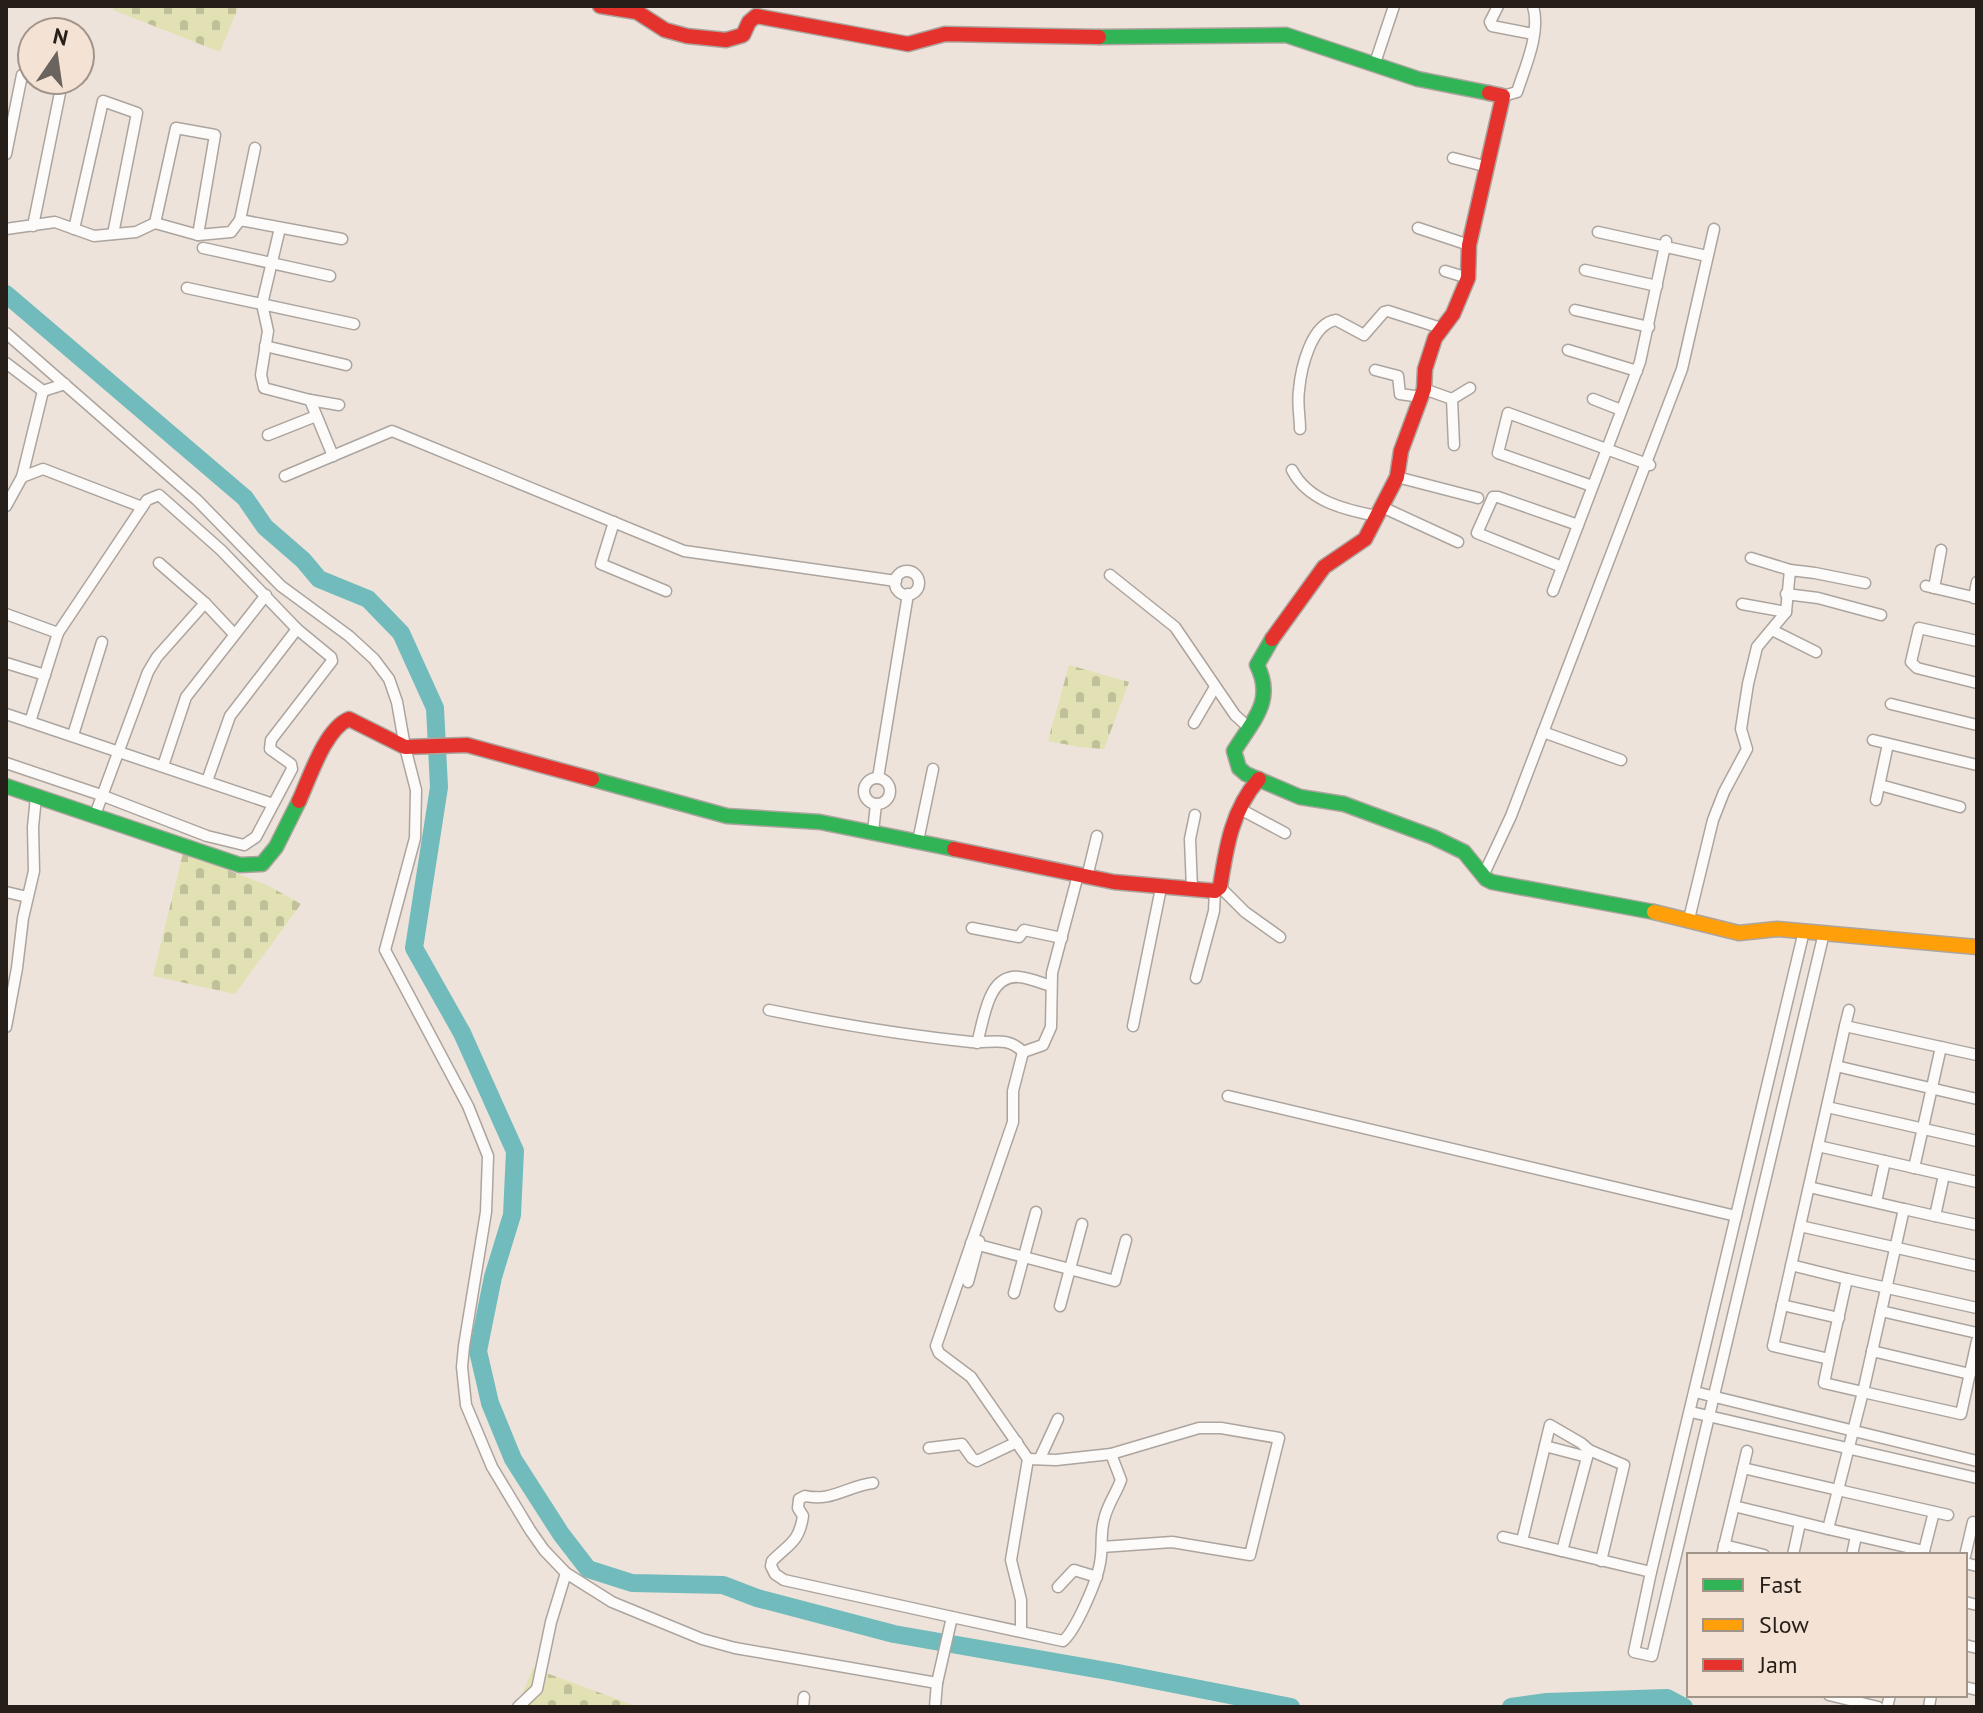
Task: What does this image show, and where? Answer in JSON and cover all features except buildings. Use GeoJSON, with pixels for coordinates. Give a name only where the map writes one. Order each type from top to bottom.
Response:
{"type":"FeatureCollection","features":[{"type":"Feature","properties":{"kind":"street"},"geometry":{"type":"LineString","coordinates":[[600,6],[637,12],[671,32],[726,40],[743,35],[756,11],[908,44],[945,34],[1051,38],[1286,35],[1418,79],[1503,96],[1517,92],[1533,34],[1533,6]]}},
{"type":"Feature","properties":{"kind":"street"},"geometry":{"type":"LineString","coordinates":[[1375,63],[1394,6]]}},
{"type":"Feature","properties":{"kind":"street"},"geometry":{"type":"LineString","coordinates":[[1498,6],[1490,23],[1492,26],[1533,34]]}},
{"type":"Feature","properties":{"kind":"street"},"geometry":{"type":"LineString","coordinates":[[6,154],[18,96]]}},
{"type":"Feature","properties":{"kind":"street"},"geometry":{"type":"LineString","coordinates":[[33,226],[59,96]]}},
{"type":"Feature","properties":{"kind":"street"},"geometry":{"type":"LineString","coordinates":[[1503,96],[1469,245],[1468,278],[1444,329],[1435,338],[1427,361],[1423,393],[1401,451],[1397,477],[1362,543],[1324,567],[1265,647],[1257,665],[1265,681],[1265,699],[1234,751],[1239,768],[1300,797],[1344,804],[1433,837],[1464,852],[1483,876],[1492,882],[1689,919],[1739,933],[1777,929],[1977,947]]}},
{"type":"Feature","properties":{"kind":"street"},"geometry":{"type":"LineString","coordinates":[[74,229],[103,101],[137,113],[113,234]]}},
{"type":"Feature","properties":{"kind":"street"},"geometry":{"type":"LineString","coordinates":[[155,223],[176,128],[215,135],[198,235]]}},
{"type":"Feature","properties":{"kind":"street"},"geometry":{"type":"LineString","coordinates":[[6,229],[55,222],[94,236],[136,232],[155,223],[198,235],[231,232],[240,220],[255,148]]}},
{"type":"Feature","properties":{"kind":"street"},"geometry":{"type":"LineString","coordinates":[[1453,158],[1488,167]]}},
{"type":"Feature","properties":{"kind":"street"},"geometry":{"type":"LineString","coordinates":[[240,220],[342,239]]}},
{"type":"Feature","properties":{"kind":"street"},"geometry":{"type":"LineString","coordinates":[[280,228],[262,304],[268,331],[261,375],[264,388],[339,405]]}},
{"type":"Feature","properties":{"kind":"street"},"geometry":{"type":"LineString","coordinates":[[1418,228],[1469,245]]}},
{"type":"Feature","properties":{"kind":"street"},"geometry":{"type":"LineString","coordinates":[[1483,876],[1511,816],[1682,369],[1714,229]]}},
{"type":"Feature","properties":{"kind":"street"},"geometry":{"type":"LineString","coordinates":[[1598,232],[1666,244],[1707,256]]}},
{"type":"Feature","properties":{"kind":"street"},"geometry":{"type":"LineString","coordinates":[[1553,591],[1637,371],[1666,244]]}},
{"type":"Feature","properties":{"kind":"street"},"geometry":{"type":"LineString","coordinates":[[203,248],[330,276]]}},
{"type":"Feature","properties":{"kind":"street"},"geometry":{"type":"LineString","coordinates":[[1585,270],[1657,286]]}},
{"type":"Feature","properties":{"kind":"street"},"geometry":{"type":"LineString","coordinates":[[1445,271],[1468,278]]}},
{"type":"Feature","properties":{"kind":"street"},"geometry":{"type":"LineString","coordinates":[[187,288],[354,324]]}},
{"type":"Feature","properties":{"kind":"street"},"geometry":{"type":"LineString","coordinates":[[1575,310],[1649,327]]}},
{"type":"Feature","properties":{"kind":"street"},"geometry":{"type":"LineString","coordinates":[[1300,429],[1298,392],[1303,371],[1316,334],[1326,323],[1336,320],[1366,335],[1380,316],[1388,311],[1444,329]]}},
{"type":"Feature","properties":{"kind":"street"},"geometry":{"type":"LineString","coordinates":[[6,333],[62,386],[197,500],[281,586],[349,636],[374,659],[392,687],[415,780],[417,820],[385,950],[468,1106],[488,1156],[486,1212],[462,1367],[466,1405],[484,1451],[530,1530],[566,1573],[612,1602],[702,1639],[735,1648],[937,1683]]}},
{"type":"Feature","properties":{"kind":"street"},"geometry":{"type":"LineString","coordinates":[[265,346],[346,365]]}},
{"type":"Feature","properties":{"kind":"street"},"geometry":{"type":"LineString","coordinates":[[1568,350],[1637,371]]}},
{"type":"Feature","properties":{"kind":"street"},"geometry":{"type":"LineString","coordinates":[[6,363],[43,391]]}},
{"type":"Feature","properties":{"kind":"street"},"geometry":{"type":"LineString","coordinates":[[1375,370],[1398,376],[1400,394],[1423,393],[1452,399],[1470,388]]}},
{"type":"Feature","properties":{"kind":"street"},"geometry":{"type":"LineString","coordinates":[[43,391],[62,386]]}},
{"type":"Feature","properties":{"kind":"street"},"geometry":{"type":"LineString","coordinates":[[6,506],[22,477],[43,391]]}},
{"type":"Feature","properties":{"kind":"street"},"geometry":{"type":"LineString","coordinates":[[1452,399],[1454,445]]}},
{"type":"Feature","properties":{"kind":"street"},"geometry":{"type":"LineString","coordinates":[[1593,399],[1621,410]]}},
{"type":"Feature","properties":{"kind":"street"},"geometry":{"type":"LineString","coordinates":[[310,400],[333,456]]}},
{"type":"Feature","properties":{"kind":"street"},"geometry":{"type":"LineString","coordinates":[[1592,486],[1498,453],[1508,413],[1648,464]]}},
{"type":"Feature","properties":{"kind":"street"},"geometry":{"type":"LineString","coordinates":[[268,435],[316,416]]}},
{"type":"Feature","properties":{"kind":"street"},"geometry":{"type":"LineString","coordinates":[[285,476],[392,431],[684,551],[896,581]]}},
{"type":"Feature","properties":{"kind":"street"},"geometry":{"type":"LineString","coordinates":[[22,477],[43,469],[142,507]]}},
{"type":"Feature","properties":{"kind":"street"},"geometry":{"type":"LineString","coordinates":[[1292,470],[1303,488],[1324,500],[1380,512],[1458,542]]}},
{"type":"Feature","properties":{"kind":"street"},"geometry":{"type":"LineString","coordinates":[[1397,477],[1478,498]]}},
{"type":"Feature","properties":{"kind":"street"},"geometry":{"type":"LineString","coordinates":[[6,763],[207,836],[244,845],[256,837],[292,767],[270,749],[271,740],[330,666],[332,659],[297,629],[221,550],[162,496],[151,496],[58,633],[30,722]]}},
{"type":"Feature","properties":{"kind":"street"},"geometry":{"type":"LineString","coordinates":[[1562,567],[1477,533],[1493,497],[1578,525]]}},
{"type":"Feature","properties":{"kind":"street"},"geometry":{"type":"LineString","coordinates":[[614,522],[601,564],[666,591]]}},
{"type":"Feature","properties":{"kind":"street"},"geometry":{"type":"LineString","coordinates":[[1941,550],[1930,587],[1975,598],[1977,582]]}},
{"type":"Feature","properties":{"kind":"street"},"geometry":{"type":"LineString","coordinates":[[1751,558],[1790,570],[1865,583]]}},
{"type":"Feature","properties":{"kind":"street"},"geometry":{"type":"LineString","coordinates":[[159,563],[205,603],[234,634]]}},
{"type":"Feature","properties":{"kind":"street"},"geometry":{"type":"LineString","coordinates":[[1689,919],[1713,820],[1747,749],[1741,729],[1757,647],[1786,612],[1790,570]]}},
{"type":"Feature","properties":{"kind":"street"},"geometry":{"type":"LineString","coordinates":[[878,778],[908,594],[918,588],[919,580],[915,573],[903,571],[896,581],[897,589],[908,594]]}},
{"type":"Feature","properties":{"kind":"street"},"geometry":{"type":"LineString","coordinates":[[1110,575],[1175,627],[1215,687],[1247,726]]}},
{"type":"Feature","properties":{"kind":"street"},"geometry":{"type":"LineString","coordinates":[[1786,594],[1818,598],[1881,615]]}},
{"type":"Feature","properties":{"kind":"street"},"geometry":{"type":"LineString","coordinates":[[163,766],[186,697],[266,595]]}},
{"type":"Feature","properties":{"kind":"street"},"geometry":{"type":"LineString","coordinates":[[95,815],[148,672],[157,657],[205,603]]}},
{"type":"Feature","properties":{"kind":"street"},"geometry":{"type":"LineString","coordinates":[[1742,604],[1786,612]]}},
{"type":"Feature","properties":{"kind":"street"},"geometry":{"type":"LineString","coordinates":[[6,614],[58,633]]}},
{"type":"Feature","properties":{"kind":"street"},"geometry":{"type":"LineString","coordinates":[[1977,641],[1919,628],[1911,662],[1917,668],[1977,683]]}},
{"type":"Feature","properties":{"kind":"street"},"geometry":{"type":"LineString","coordinates":[[207,781],[230,716],[297,629]]}},
{"type":"Feature","properties":{"kind":"street"},"geometry":{"type":"LineString","coordinates":[[1772,630],[1816,652]]}},
{"type":"Feature","properties":{"kind":"street"},"geometry":{"type":"LineString","coordinates":[[73,735],[102,642]]}},
{"type":"Feature","properties":{"kind":"street"},"geometry":{"type":"LineString","coordinates":[[6,663],[45,675]]}},
{"type":"Feature","properties":{"kind":"street"},"geometry":{"type":"LineString","coordinates":[[1194,723],[1215,687]]}},
{"type":"Feature","properties":{"kind":"street"},"geometry":{"type":"LineString","coordinates":[[1891,704],[1977,725]]}},
{"type":"Feature","properties":{"kind":"street"},"geometry":{"type":"LineString","coordinates":[[6,714],[273,804]]}},
{"type":"Feature","properties":{"kind":"street"},"geometry":{"type":"LineString","coordinates":[[6,786],[240,865],[262,864],[276,847],[324,748],[340,723],[355,720],[407,747],[464,745],[714,814],[745,819],[790,818],[820,822],[1083,876],[1161,888],[1218,889],[1280,937]]}},
{"type":"Feature","properties":{"kind":"street"},"geometry":{"type":"LineString","coordinates":[[1543,732],[1621,760]]}},
{"type":"Feature","properties":{"kind":"street"},"geometry":{"type":"LineString","coordinates":[[1873,740],[1977,765]]}},
{"type":"Feature","properties":{"kind":"street"},"geometry":{"type":"LineString","coordinates":[[1876,800],[1888,744]]}},
{"type":"Feature","properties":{"kind":"street"},"geometry":{"type":"LineString","coordinates":[[918,841],[933,769]]}},
{"type":"Feature","properties":{"kind":"street"},"geometry":{"type":"LineString","coordinates":[[878,778],[886,782],[890,794],[885,802],[876,804],[865,797],[864,788],[869,781],[878,778]]}},
{"type":"Feature","properties":{"kind":"street"},"geometry":{"type":"LineString","coordinates":[[1196,978],[1214,911],[1228,836],[1248,791],[1259,779]]}},
{"type":"Feature","properties":{"kind":"street"},"geometry":{"type":"LineString","coordinates":[[1880,785],[1960,807]]}},
{"type":"Feature","properties":{"kind":"street"},"geometry":{"type":"LineString","coordinates":[[6,1027],[23,918],[34,871],[36,797]]}},
{"type":"Feature","properties":{"kind":"street"},"geometry":{"type":"LineString","coordinates":[[873,832],[876,804]]}},
{"type":"Feature","properties":{"kind":"street"},"geometry":{"type":"LineString","coordinates":[[1242,810],[1285,833]]}},
{"type":"Feature","properties":{"kind":"street"},"geometry":{"type":"LineString","coordinates":[[1192,889],[1190,839],[1195,815]]}},
{"type":"Feature","properties":{"kind":"street"},"geometry":{"type":"LineString","coordinates":[[769,1010],[865,1030],[977,1043],[991,1040],[1006,1042],[1023,1052],[1038,1047],[1046,1041],[1051,1027],[1051,986],[1062,938],[1097,836]]}},
{"type":"Feature","properties":{"kind":"street"},"geometry":{"type":"LineString","coordinates":[[1133,1026],[1161,888]]}},
{"type":"Feature","properties":{"kind":"street"},"geometry":{"type":"LineString","coordinates":[[6,892],[23,896]]}},
{"type":"Feature","properties":{"kind":"street"},"geometry":{"type":"LineString","coordinates":[[972,928],[1019,937],[1024,930],[1062,938]]}},
{"type":"Feature","properties":{"kind":"street"},"geometry":{"type":"LineString","coordinates":[[1804,931],[1634,1652],[1652,1656],[1824,933]]}},
{"type":"Feature","properties":{"kind":"street"},"geometry":{"type":"LineString","coordinates":[[977,1043],[992,993],[999,983],[1019,977],[1051,986]]}},
{"type":"Feature","properties":{"kind":"street"},"geometry":{"type":"LineString","coordinates":[[1829,1359],[1773,1346],[1849,1010]]}},
{"type":"Feature","properties":{"kind":"street"},"geometry":{"type":"LineString","coordinates":[[1845,1026],[1977,1055]]}},
{"type":"Feature","properties":{"kind":"street"},"geometry":{"type":"LineString","coordinates":[[1914,1168],[1941,1047]]}},
{"type":"Feature","properties":{"kind":"street"},"geometry":{"type":"LineString","coordinates":[[968,1282],[974,1244],[1013,1122],[1013,1091],[1023,1052]]}},
{"type":"Feature","properties":{"kind":"street"},"geometry":{"type":"LineString","coordinates":[[1836,1066],[1977,1099]]}},
{"type":"Feature","properties":{"kind":"street"},"geometry":{"type":"LineString","coordinates":[[1228,1096],[1737,1211],[1758,1211]]}},
{"type":"Feature","properties":{"kind":"street"},"geometry":{"type":"LineString","coordinates":[[1827,1107],[1977,1141]]}},
{"type":"Feature","properties":{"kind":"street"},"geometry":{"type":"LineString","coordinates":[[1818,1146],[1977,1182]]}},
{"type":"Feature","properties":{"kind":"street"},"geometry":{"type":"LineString","coordinates":[[1876,1202],[1885,1161]]}},
{"type":"Feature","properties":{"kind":"street"},"geometry":{"type":"LineString","coordinates":[[1935,1216],[1944,1175]]}},
{"type":"Feature","properties":{"kind":"street"},"geometry":{"type":"LineString","coordinates":[[1809,1187],[1977,1225]]}},
{"type":"Feature","properties":{"kind":"street"},"geometry":{"type":"LineString","coordinates":[[991,1196],[936,1342],[937,1351],[971,1377],[1028,1459],[1011,1560],[1021,1600],[1021,1631]]}},
{"type":"Feature","properties":{"kind":"street"},"geometry":{"type":"LineString","coordinates":[[1828,1529],[1854,1431],[1904,1209]]}},
{"type":"Feature","properties":{"kind":"street"},"geometry":{"type":"LineString","coordinates":[[1014,1293],[1036,1212]]}},
{"type":"Feature","properties":{"kind":"street"},"geometry":{"type":"LineString","coordinates":[[1060,1306],[1082,1224]]}},
{"type":"Feature","properties":{"kind":"street"},"geometry":{"type":"LineString","coordinates":[[1800,1226],[1977,1266]]}},
{"type":"Feature","properties":{"kind":"street"},"geometry":{"type":"LineString","coordinates":[[974,1244],[1115,1281],[1126,1240]]}},
{"type":"Feature","properties":{"kind":"street"},"geometry":{"type":"LineString","coordinates":[[1791,1265],[1977,1308]]}},
{"type":"Feature","properties":{"kind":"street"},"geometry":{"type":"LineString","coordinates":[[1847,1279],[1824,1383],[1961,1414],[1977,1341]]}},
{"type":"Feature","properties":{"kind":"street"},"geometry":{"type":"LineString","coordinates":[[1782,1305],[1839,1318]]}},
{"type":"Feature","properties":{"kind":"street"},"geometry":{"type":"LineString","coordinates":[[1881,1311],[1977,1333]]}},
{"type":"Feature","properties":{"kind":"street"},"geometry":{"type":"LineString","coordinates":[[1872,1351],[1970,1374]]}},
{"type":"Feature","properties":{"kind":"street"},"geometry":{"type":"LineString","coordinates":[[1695,1392],[1977,1461]]}},
{"type":"Feature","properties":{"kind":"street"},"geometry":{"type":"LineString","coordinates":[[1691,1412],[1977,1478]]}},
{"type":"Feature","properties":{"kind":"street"},"geometry":{"type":"LineString","coordinates":[[1040,1458],[1058,1419]]}},
{"type":"Feature","properties":{"kind":"street"},"geometry":{"type":"LineString","coordinates":[[1522,1541],[1550,1425],[1581,1443],[1588,1454],[1562,1551]]}},
{"type":"Feature","properties":{"kind":"street"},"geometry":{"type":"LineString","coordinates":[[1028,1459],[1056,1460],[1111,1454],[1199,1428],[1221,1428],[1279,1438],[1250,1555],[1172,1542],[1102,1547]]}},
{"type":"Feature","properties":{"kind":"street"},"geometry":{"type":"LineString","coordinates":[[929,1448],[962,1444],[977,1461],[1017,1442]]}},
{"type":"Feature","properties":{"kind":"street"},"geometry":{"type":"LineString","coordinates":[[1545,1446],[1624,1465],[1601,1561]]}},
{"type":"Feature","properties":{"kind":"street"},"geometry":{"type":"LineString","coordinates":[[1747,1451],[1723,1550],[1748,1553]]}},
{"type":"Feature","properties":{"kind":"street"},"geometry":{"type":"LineString","coordinates":[[873,1483],[830,1497],[818,1499],[805,1496],[799,1499],[798,1508],[803,1516],[799,1537],[772,1561],[775,1574],[793,1583],[951,1622],[1021,1631],[1063,1641],[1076,1625],[1097,1577],[1104,1519],[1121,1480],[1111,1454]]}},
{"type":"Feature","properties":{"kind":"street"},"geometry":{"type":"LineString","coordinates":[[1743,1468],[1975,1523],[1966,1553]]}},
{"type":"Feature","properties":{"kind":"street"},"geometry":{"type":"LineString","coordinates":[[1734,1506],[1923,1553],[1934,1512]]}},
{"type":"Feature","properties":{"kind":"street"},"geometry":{"type":"LineString","coordinates":[[1793,1553],[1800,1523]]}},
{"type":"Feature","properties":{"kind":"street"},"geometry":{"type":"LineString","coordinates":[[1852,1553],[1856,1536]]}},
{"type":"Feature","properties":{"kind":"street"},"geometry":{"type":"LineString","coordinates":[[1503,1537],[1651,1572]]}},
{"type":"Feature","properties":{"kind":"street"},"geometry":{"type":"LineString","coordinates":[[1058,1587],[1074,1570],[1097,1577]]}},
{"type":"Feature","properties":{"kind":"street"},"geometry":{"type":"LineString","coordinates":[[518,1707],[537,1689],[551,1622],[566,1573]]}},
{"type":"Feature","properties":{"kind":"street"},"geometry":{"type":"LineString","coordinates":[[935,1707],[937,1683],[951,1622]]}},
{"type":"Feature","properties":{"kind":"street"},"geometry":{"type":"LineString","coordinates":[[1837,1697],[1878,1707]]}},
{"type":"Feature","properties":{"kind":"green space"},"geometry":{"type":"Polygon","coordinates":[[[115,6],[239,6],[220,52],[113,10],[115,6]]]}},
{"type":"Feature","properties":{"kind":"green space"},"geometry":{"type":"Polygon","coordinates":[[[1069,665],[1129,682],[1104,749],[1048,741],[1069,665]]]}},
{"type":"Feature","properties":{"kind":"green space"},"geometry":{"type":"Polygon","coordinates":[[[183,853],[267,885],[301,904],[235,994],[153,976],[183,853]]]}},
{"type":"Feature","properties":{"kind":"green space"},"geometry":{"type":"Polygon","coordinates":[[[533,1668],[638,1707],[517,1707],[533,1668]]]}},
{"type":"Feature","properties":{"kind":"waterway"},"geometry":{"type":"LineString","coordinates":[[6,294],[245,498],[265,527],[303,560],[319,579],[368,599],[401,633],[435,708],[439,787],[414,948],[462,1033],[515,1151],[512,1215],[493,1277],[478,1351],[490,1403],[513,1459],[561,1534],[588,1569],[632,1583],[723,1585],[757,1598],[894,1634],[1291,1707]]}},
{"type":"Feature","properties":{"kind":"waterway"},"geometry":{"type":"LineString","coordinates":[[1511,1707],[1547,1702],[1667,1698],[1684,1707]]}},
{"type":"Feature","properties":{"kind":"traffic: fast"},"geometry":{"type":"LineString","coordinates":[[1099,37],[1286,35],[1418,79],[1489,93]]}},
{"type":"Feature","properties":{"kind":"traffic: fast"},"geometry":{"type":"LineString","coordinates":[[1272,639],[1257,665],[1264,689],[1263,700],[1234,751],[1239,768],[1246,774],[1300,797],[1344,804],[1433,837],[1464,852],[1492,882],[1654,912]]}},
{"type":"Feature","properties":{"kind":"traffic: fast"},"geometry":{"type":"LineString","coordinates":[[592,779],[727,816],[820,822],[954,849]]}},
{"type":"Feature","properties":{"kind":"traffic: fast"},"geometry":{"type":"LineString","coordinates":[[6,786],[240,865],[262,864],[276,847],[299,801]]}},
{"type":"Feature","properties":{"kind":"traffic: slow"},"geometry":{"type":"LineString","coordinates":[[1654,912],[1739,933],[1777,929],[1977,947]]}},
{"type":"Feature","properties":{"kind":"traffic: jam"},"geometry":{"type":"LineString","coordinates":[[600,6],[637,12],[665,30],[687,36],[726,40],[743,35],[756,16],[908,44],[945,34],[1099,37]]}},
{"type":"Feature","properties":{"kind":"traffic: jam"},"geometry":{"type":"LineString","coordinates":[[1272,639],[1324,567],[1365,539],[1397,477],[1401,451],[1424,389],[1425,369],[1435,338],[1453,314],[1468,278],[1469,245],[1503,96],[1489,93]]}},
{"type":"Feature","properties":{"kind":"traffic: jam"},"geometry":{"type":"LineString","coordinates":[[299,801],[326,743],[340,724],[349,719],[405,747],[467,745],[592,779]]}},
{"type":"Feature","properties":{"kind":"traffic: jam"},"geometry":{"type":"LineString","coordinates":[[954,849],[1114,882],[1215,891],[1220,887],[1236,816],[1259,779]]}}]}
